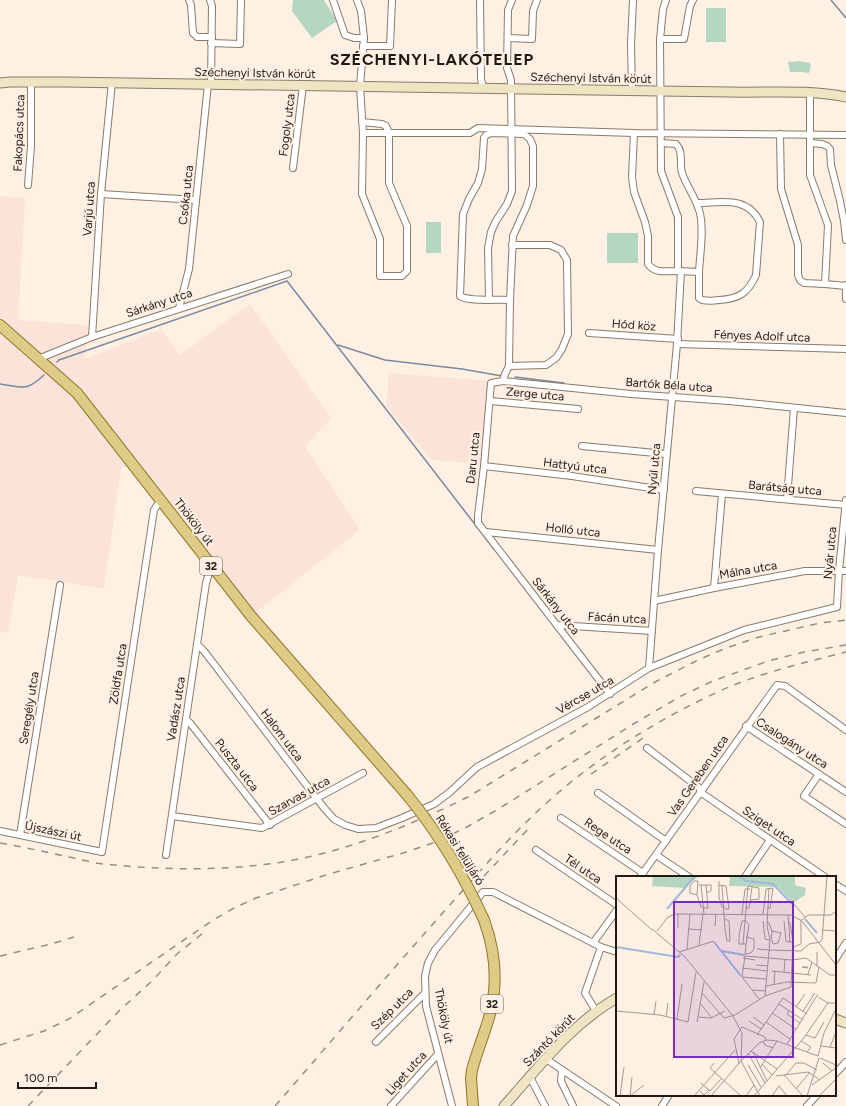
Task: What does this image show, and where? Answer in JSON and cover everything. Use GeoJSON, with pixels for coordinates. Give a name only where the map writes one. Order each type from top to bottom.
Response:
{"type":"FeatureCollection","features":[{"type":"Feature","properties":{"kind":"main road","name":"Thököly út"},"geometry":{"type":"LineString","coordinates":[[0,325],[76,394],[251,616],[408,796]]}},
{"type":"Feature","properties":{"kind":"main road","name":"Rékasi felüljáró"},"geometry":{"type":"LineString","coordinates":[[408,796],[438,836],[471,892],[484,920],[491,940],[495,970],[494,987],[490,1015],[472,1070],[472,1094]]}},
{"type":"Feature","properties":{"kind":"main road","name":"32"},"geometry":{"type":"LineString","coordinates":[[472,1094],[473,1106]]}},
{"type":"Feature","properties":{"kind":"main road"},"geometry":{"type":"LineString","coordinates":[[472,1094],[477,1106]]}},
{"type":"Feature","properties":{"kind":"street"},"geometry":{"type":"LineString","coordinates":[[189,0],[191,5],[193,33],[197,37],[240,44],[241,0]]}},
{"type":"Feature","properties":{"kind":"street","name":"Csóka utca"},"geometry":{"type":"LineString","coordinates":[[179,308],[189,269],[210,84],[212,6],[210,0]]}},
{"type":"Feature","properties":{"kind":"street"},"geometry":{"type":"LineString","coordinates":[[332,0],[345,35],[354,38],[364,38]]}},
{"type":"Feature","properties":{"kind":"street"},"geometry":{"type":"LineString","coordinates":[[357,0],[361,11],[364,38],[360,86],[362,122],[363,133],[362,194],[380,239],[380,276],[402,276],[407,271],[407,226],[389,184],[389,133],[386,126],[382,124],[362,122]]}},
{"type":"Feature","properties":{"kind":"street"},"geometry":{"type":"LineString","coordinates":[[363,46],[390,46],[392,0]]}},
{"type":"Feature","properties":{"kind":"street"},"geometry":{"type":"LineString","coordinates":[[480,0],[481,79],[483,88]]}},
{"type":"Feature","properties":{"kind":"street"},"geometry":{"type":"LineString","coordinates":[[489,299],[488,248],[491,232],[507,204],[512,191],[511,80],[508,68],[508,10],[512,0]]}},
{"type":"Feature","properties":{"kind":"street"},"geometry":{"type":"LineString","coordinates":[[508,38],[532,39],[533,11],[538,0]]}},
{"type":"Feature","properties":{"kind":"street"},"geometry":{"type":"LineString","coordinates":[[632,90],[631,45],[633,0]]}},
{"type":"Feature","properties":{"kind":"street","name":"Nyúl utca"},"geometry":{"type":"LineString","coordinates":[[649,668],[666,454],[677,342],[680,271],[678,217],[661,171],[660,39],[663,9],[666,0]]}},
{"type":"Feature","properties":{"kind":"street"},"geometry":{"type":"LineString","coordinates":[[660,39],[684,39],[692,0]]}},
{"type":"Feature","properties":{"kind":"street","name":"Széchenyi István körút"},"geometry":{"type":"LineString","coordinates":[[0,83],[31,81],[632,90],[810,93],[846,97]]}},
{"type":"Feature","properties":{"kind":"street","name":"Fakopács utca"},"geometry":{"type":"LineString","coordinates":[[28,185],[32,146],[31,81]]}},
{"type":"Feature","properties":{"kind":"street","name":"Varjú utca"},"geometry":{"type":"LineString","coordinates":[[92,337],[101,194],[112,82]]}},
{"type":"Feature","properties":{"kind":"street","name":"Fogoly utca"},"geometry":{"type":"LineString","coordinates":[[293,168],[303,85]]}},
{"type":"Feature","properties":{"kind":"street"},"geometry":{"type":"LineString","coordinates":[[810,93],[810,175],[828,225],[825,284]]}},
{"type":"Feature","properties":{"kind":"street"},"geometry":{"type":"LineString","coordinates":[[363,133],[470,133],[478,128],[524,134],[530,139],[534,146],[533,186],[527,205],[513,236],[509,366],[503,381]]}},
{"type":"Feature","properties":{"kind":"street"},"geometry":{"type":"LineString","coordinates":[[510,300],[473,300],[460,296],[463,214],[478,183],[482,169],[484,138],[486,134],[511,132],[846,135]]}},
{"type":"Feature","properties":{"kind":"street"},"geometry":{"type":"LineString","coordinates":[[634,133],[632,178],[634,192],[645,222],[648,236],[648,264],[654,270],[659,271],[699,272]]}},
{"type":"Feature","properties":{"kind":"street"},"geometry":{"type":"LineString","coordinates":[[780,134],[781,189],[798,245],[798,275],[800,280],[804,283],[846,286],[846,299]]}},
{"type":"Feature","properties":{"kind":"street"},"geometry":{"type":"LineString","coordinates":[[661,143],[676,144],[680,147],[682,172],[700,213],[699,298],[702,300],[729,300],[736,298],[742,294],[754,281],[756,275],[760,222],[751,209],[739,203],[697,204]]}},
{"type":"Feature","properties":{"kind":"street"},"geometry":{"type":"LineString","coordinates":[[810,143],[822,144],[830,149],[831,165],[842,208],[846,240]]}},
{"type":"Feature","properties":{"kind":"street"},"geometry":{"type":"LineString","coordinates":[[101,194],[196,200]]}},
{"type":"Feature","properties":{"kind":"street"},"geometry":{"type":"LineString","coordinates":[[509,366],[546,365],[556,358],[562,349],[568,334],[568,260],[561,250],[550,245],[512,245]]}},
{"type":"Feature","properties":{"kind":"street","name":"Sárkány utca"},"geometry":{"type":"LineString","coordinates":[[38,359],[92,337],[288,274]]}},
{"type":"Feature","properties":{"kind":"street","name":"Hód köz"},"geometry":{"type":"LineString","coordinates":[[589,333],[677,342]]}},
{"type":"Feature","properties":{"kind":"street","name":"Fényes Adolf utca"},"geometry":{"type":"LineString","coordinates":[[677,342],[846,349]]}},
{"type":"Feature","properties":{"kind":"street","name":"Bartók Béla utca"},"geometry":{"type":"LineString","coordinates":[[491,382],[503,381],[846,413]]}},
{"type":"Feature","properties":{"kind":"street","name":"Daru utca"},"geometry":{"type":"LineString","coordinates":[[486,532],[478,523],[478,516],[491,382]]}},
{"type":"Feature","properties":{"kind":"street","name":"Zerge utca"},"geometry":{"type":"LineString","coordinates":[[490,401],[578,409]]}},
{"type":"Feature","properties":{"kind":"street"},"geometry":{"type":"LineString","coordinates":[[787,499],[794,408]]}},
{"type":"Feature","properties":{"kind":"street"},"geometry":{"type":"LineString","coordinates":[[582,446],[666,454]]}},
{"type":"Feature","properties":{"kind":"street","name":"Hattyú utca"},"geometry":{"type":"LineString","coordinates":[[484,466],[572,476],[664,490]]}},
{"type":"Feature","properties":{"kind":"street","name":"Barátság utca"},"geometry":{"type":"LineString","coordinates":[[696,491],[846,505]]}},
{"type":"Feature","properties":{"kind":"street"},"geometry":{"type":"LineString","coordinates":[[714,588],[722,494]]}},
{"type":"Feature","properties":{"kind":"street","name":"Zöldfa utca"},"geometry":{"type":"LineString","coordinates":[[102,852],[154,510],[160,500]]}},
{"type":"Feature","properties":{"kind":"street","name":"Nyár utca"},"geometry":{"type":"LineString","coordinates":[[837,607],[846,500]]}},
{"type":"Feature","properties":{"kind":"street","name":"Sárkány utca"},"geometry":{"type":"LineString","coordinates":[[486,532],[610,694]]}},
{"type":"Feature","properties":{"kind":"street","name":"Holló utca"},"geometry":{"type":"LineString","coordinates":[[486,532],[658,550]]}},
{"type":"Feature","properties":{"kind":"street","name":"Vadász utca"},"geometry":{"type":"LineString","coordinates":[[166,855],[206,583],[211,567]]}},
{"type":"Feature","properties":{"kind":"street","name":"Málna utca"},"geometry":{"type":"LineString","coordinates":[[654,601],[805,571],[846,570]]}},
{"type":"Feature","properties":{"kind":"street","name":"Seregély utca"},"geometry":{"type":"LineString","coordinates":[[20,835],[60,585]]}},
{"type":"Feature","properties":{"kind":"street","name":"Vércse utca"},"geometry":{"type":"LineString","coordinates":[[358,829],[376,828],[434,804],[450,792],[477,767],[588,707],[649,668],[744,630],[837,607]]}},
{"type":"Feature","properties":{"kind":"street","name":"Fácán utca"},"geometry":{"type":"LineString","coordinates":[[557,626],[652,631]]}},
{"type":"Feature","properties":{"kind":"street","name":"Halom utca"},"geometry":{"type":"LineString","coordinates":[[197,644],[204,651],[324,808],[334,819],[358,829]]}},
{"type":"Feature","properties":{"kind":"street","name":"Vas Gereben utca"},"geometry":{"type":"LineString","coordinates":[[642,875],[774,687],[781,685],[785,686],[846,730]]}},
{"type":"Feature","properties":{"kind":"street","name":"Puszta utca"},"geometry":{"type":"LineString","coordinates":[[186,720],[190,723],[270,825]]}},
{"type":"Feature","properties":{"kind":"street","name":"Csalogány utca"},"geometry":{"type":"LineString","coordinates":[[746,726],[846,792]]}},
{"type":"Feature","properties":{"kind":"street","name":"Sziget utca"},"geometry":{"type":"LineString","coordinates":[[647,748],[701,791],[824,876]]}},
{"type":"Feature","properties":{"kind":"street","name":"Szarvas utca"},"geometry":{"type":"LineString","coordinates":[[172,816],[262,828],[363,773]]}},
{"type":"Feature","properties":{"kind":"street"},"geometry":{"type":"LineString","coordinates":[[819,774],[804,796],[846,824]]}},
{"type":"Feature","properties":{"kind":"street"},"geometry":{"type":"LineString","coordinates":[[598,793],[666,841]]}},
{"type":"Feature","properties":{"kind":"street","name":"Rege utca"},"geometry":{"type":"LineString","coordinates":[[561,818],[642,875]]}},
{"type":"Feature","properties":{"kind":"street","name":"Újszászi út"},"geometry":{"type":"LineString","coordinates":[[0,831],[102,852]]}},
{"type":"Feature","properties":{"kind":"street"},"geometry":{"type":"LineString","coordinates":[[746,876],[770,840]]}},
{"type":"Feature","properties":{"kind":"street","name":"Tél utca"},"geometry":{"type":"LineString","coordinates":[[536,850],[616,904]]}},
{"type":"Feature","properties":{"kind":"street"},"geometry":{"type":"LineString","coordinates":[[656,855],[688,876]]}},
{"type":"Feature","properties":{"kind":"street"},"geometry":{"type":"LineString","coordinates":[[836,885],[846,891]]}},
{"type":"Feature","properties":{"kind":"street","name":"Thököly út"},"geometry":{"type":"LineString","coordinates":[[452,1106],[426,1006],[425,976],[428,963],[435,950],[483,892],[493,892],[593,943]]}},
{"type":"Feature","properties":{"kind":"street"},"geometry":{"type":"LineString","coordinates":[[616,911],[593,943],[616,952]]}},
{"type":"Feature","properties":{"kind":"street"},"geometry":{"type":"LineString","coordinates":[[836,958],[846,943]]}},
{"type":"Feature","properties":{"kind":"street"},"geometry":{"type":"LineString","coordinates":[[596,1011],[585,993],[601,947]]}},
{"type":"Feature","properties":{"kind":"street","name":"Szép utca"},"geometry":{"type":"LineString","coordinates":[[376,1042],[425,993]]}},
{"type":"Feature","properties":{"kind":"street","name":"Szántó körút"},"geometry":{"type":"LineString","coordinates":[[504,1106],[576,1027],[596,1011],[616,999]]}},
{"type":"Feature","properties":{"kind":"street"},"geometry":{"type":"LineString","coordinates":[[836,1019],[846,1023]]}},
{"type":"Feature","properties":{"kind":"street","name":"Liget utca"},"geometry":{"type":"LineString","coordinates":[[391,1106],[438,1054]]}},
{"type":"Feature","properties":{"kind":"street"},"geometry":{"type":"LineString","coordinates":[[546,1059],[616,1106]]}},
{"type":"Feature","properties":{"kind":"street"},"geometry":{"type":"LineString","coordinates":[[836,1073],[846,1062]]}},
{"type":"Feature","properties":{"kind":"street"},"geometry":{"type":"LineString","coordinates":[[562,1070],[561,1081],[573,1106]]}},
{"type":"Feature","properties":{"kind":"street"},"geometry":{"type":"LineString","coordinates":[[530,1077],[545,1106]]}},
{"type":"Feature","properties":{"kind":"street"},"geometry":{"type":"LineString","coordinates":[[662,1106],[667,1096]]}},
{"type":"Feature","properties":{"kind":"street"},"geometry":{"type":"LineString","coordinates":[[807,1106],[816,1096]]}},
{"type":"Feature","properties":{"kind":"shaded area"},"geometry":{"type":"Polygon","coordinates":[[[0,196],[25,198],[18,320],[88,325],[85,359],[161,329],[180,355],[250,304],[331,418],[305,446],[360,530],[251,616],[133,465],[121,468],[104,589],[18,575],[8,633],[0,631],[0,196]]]}},
{"type":"Feature","properties":{"kind":"shaded area"},"geometry":{"type":"Polygon","coordinates":[[[389,373],[490,381],[483,464],[432,460],[386,406],[389,373]]]}},
{"type":"Feature","properties":{"kind":"green space"},"geometry":{"type":"Polygon","coordinates":[[[293,0],[324,0],[337,21],[312,38],[292,11],[293,0]]]}},
{"type":"Feature","properties":{"kind":"green space"},"geometry":{"type":"Polygon","coordinates":[[[706,8],[726,8],[726,42],[706,42],[706,8]]]}},
{"type":"Feature","properties":{"kind":"green space"},"geometry":{"type":"Polygon","coordinates":[[[799,61],[810,63],[811,66],[809,73],[790,72],[788,62],[799,61]]]}},
{"type":"Feature","properties":{"kind":"green space"},"geometry":{"type":"Polygon","coordinates":[[[426,222],[441,222],[441,253],[426,253],[426,222]]]}},
{"type":"Feature","properties":{"kind":"green space"},"geometry":{"type":"Polygon","coordinates":[[[607,233],[638,233],[638,263],[607,263],[607,233]]]}},
{"type":"Feature","properties":{"kind":"waterway"},"geometry":{"type":"LineString","coordinates":[[831,0],[846,18]]}},
{"type":"Feature","properties":{"kind":"waterway"},"geometry":{"type":"LineString","coordinates":[[57,362],[59,360],[287,281],[494,549]]}},
{"type":"Feature","properties":{"kind":"waterway"},"geometry":{"type":"LineString","coordinates":[[338,345],[385,360],[462,369],[502,376]]}},
{"type":"Feature","properties":{"kind":"waterway"},"geometry":{"type":"LineString","coordinates":[[0,384],[24,387],[33,384],[44,375]]}},
{"type":"Feature","properties":{"kind":"waterway"},"geometry":{"type":"LineString","coordinates":[[515,377],[564,383]]}},
{"type":"Feature","properties":{"kind":"railway"},"geometry":{"type":"LineString","coordinates":[[0,843],[100,863],[125,866],[190,869],[255,866],[301,859],[326,853],[374,838],[422,819],[468,797],[655,682],[698,660],[726,648],[759,637],[820,623],[846,620]]}},
{"type":"Feature","properties":{"kind":"railway"},"geometry":{"type":"LineString","coordinates":[[0,1045],[44,1031],[69,1019],[213,920],[234,908],[256,898],[329,874],[436,842],[467,827],[681,696],[713,681],[768,661],[804,652],[846,645]]}},
{"type":"Feature","properties":{"kind":"railway"},"geometry":{"type":"LineString","coordinates":[[275,1106],[398,963],[494,856],[521,827],[569,784],[625,743],[686,707],[724,689],[758,676],[846,652]]}},
{"type":"Feature","properties":{"kind":"railway"},"geometry":{"type":"LineString","coordinates":[[591,774],[646,736]]}},
{"type":"Feature","properties":{"kind":"railway"},"geometry":{"type":"LineString","coordinates":[[484,876],[531,826]]}},
{"type":"Feature","properties":{"kind":"railway"},"geometry":{"type":"LineString","coordinates":[[28,1106],[120,1010],[152,981],[177,954],[203,933]]}},
{"type":"Feature","properties":{"kind":"railway"},"geometry":{"type":"LineString","coordinates":[[0,956],[74,937]]}},
{"type":"Feature","properties":{"kind":"district","name":"SZÉCHENYI-LAKÓTELEP"},"geometry":{"type":"Point","coordinates":[432,59]}}]}
